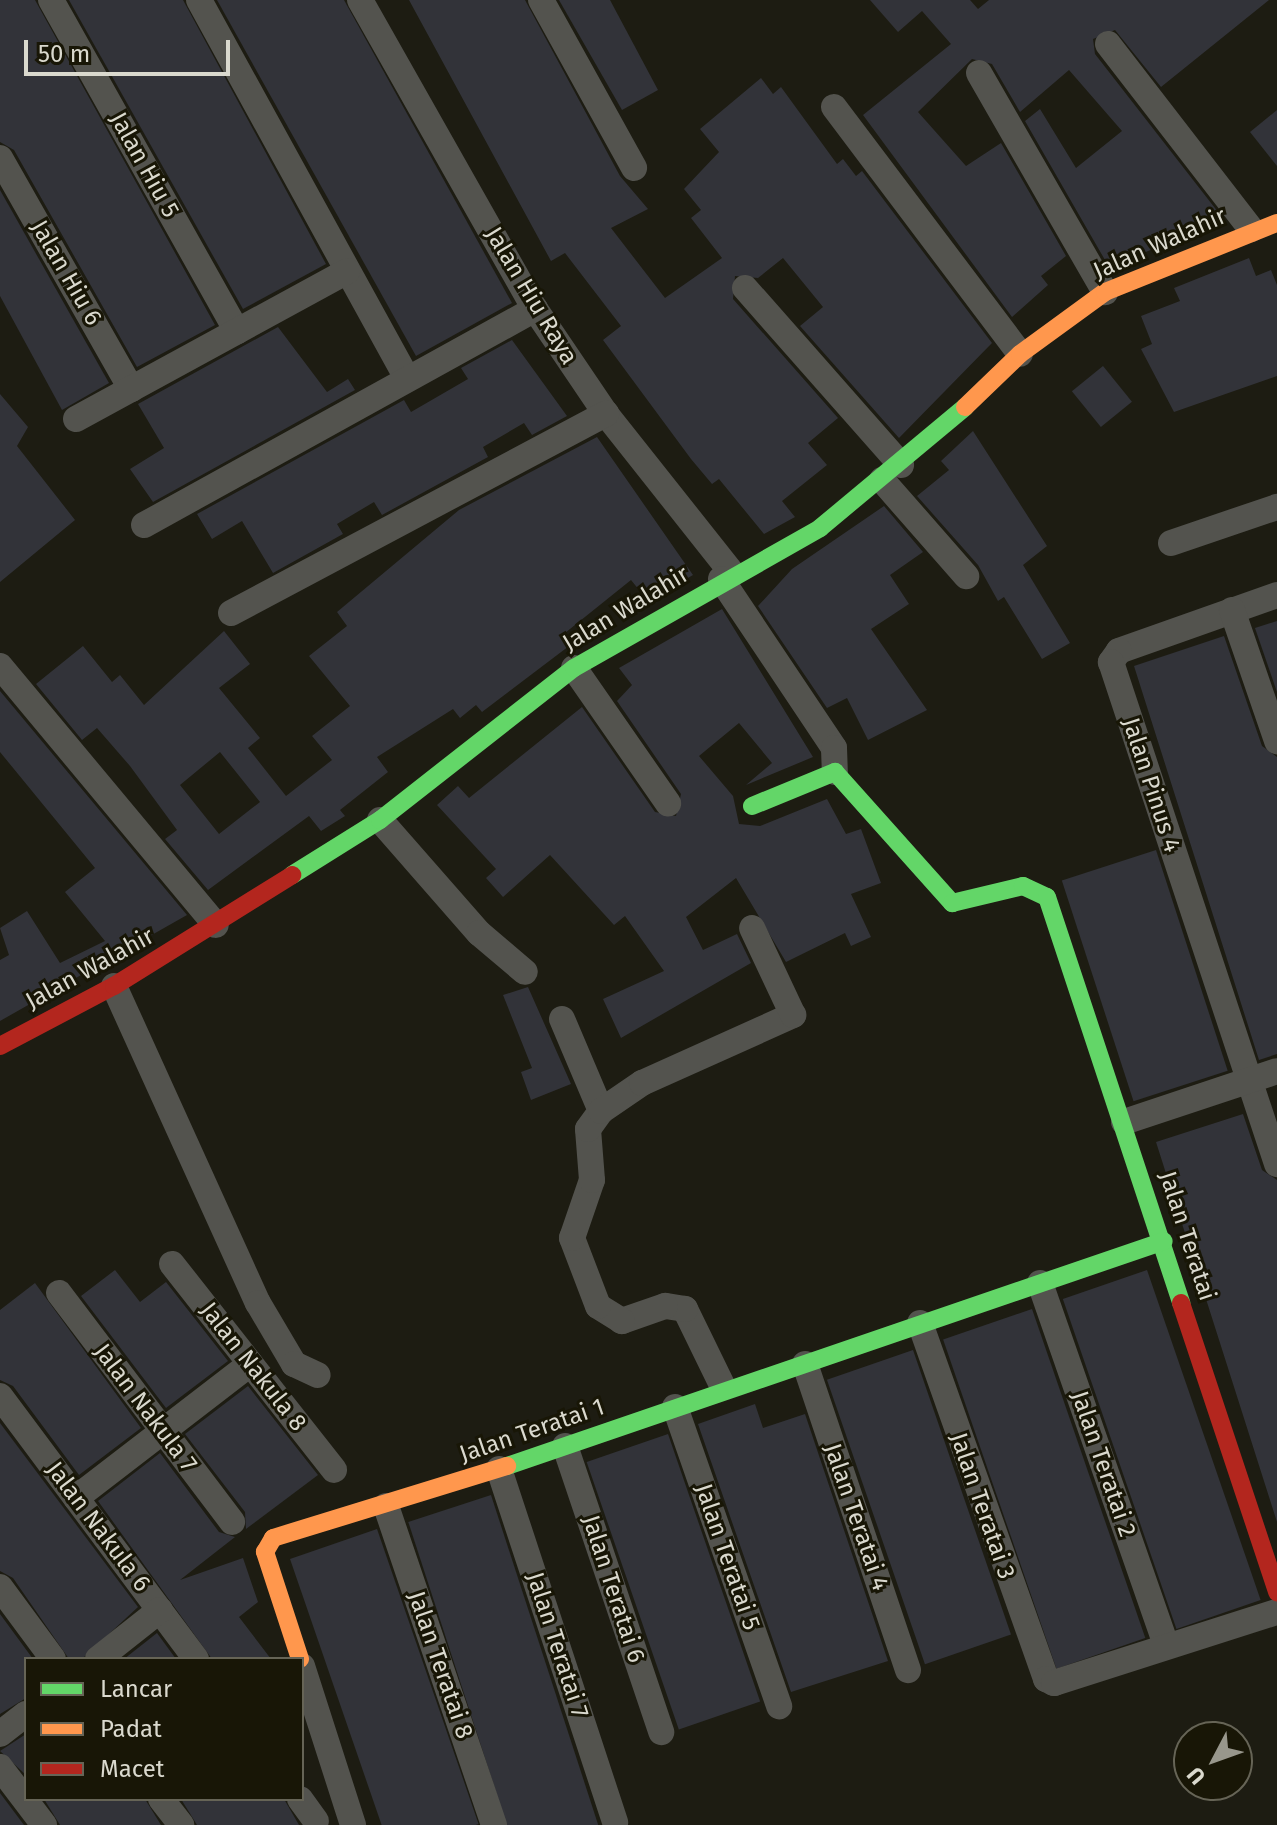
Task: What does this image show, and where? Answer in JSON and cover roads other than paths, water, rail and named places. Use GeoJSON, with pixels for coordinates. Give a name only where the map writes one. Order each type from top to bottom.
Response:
{"type":"FeatureCollection","features":[{"type":"Feature","properties":{"kind":"street","name":"Jalan Hiu 5"},"geometry":{"type":"LineString","coordinates":[[51,0],[237,331]]}},
{"type":"Feature","properties":{"kind":"street"},"geometry":{"type":"LineString","coordinates":[[199,0],[407,379]]}},
{"type":"Feature","properties":{"kind":"street","name":"Jalan Hiu Raya"},"geometry":{"type":"LineString","coordinates":[[360,0],[535,309],[606,414],[726,576],[834,748],[835,772]]}},
{"type":"Feature","properties":{"kind":"street"},"geometry":{"type":"LineString","coordinates":[[541,0],[634,168]]}},
{"type":"Feature","properties":{"kind":"street"},"geometry":{"type":"LineString","coordinates":[[1108,44],[1265,226],[1277,251]]}},
{"type":"Feature","properties":{"kind":"street"},"geometry":{"type":"LineString","coordinates":[[979,73],[1105,292]]}},
{"type":"Feature","properties":{"kind":"street"},"geometry":{"type":"LineString","coordinates":[[834,107],[1020,354]]}},
{"type":"Feature","properties":{"kind":"street","name":"Jalan Hiu 6"},"geometry":{"type":"LineString","coordinates":[[0,158],[131,389]]}},
{"type":"Feature","properties":{"kind":"street","name":"Jalan Walahir"},"geometry":{"type":"LineString","coordinates":[[0,1046],[114,986],[216,925],[380,820],[574,668],[726,576],[820,528],[892,472],[1020,354],[1105,292],[1265,226]]}},
{"type":"Feature","properties":{"kind":"street"},"geometry":{"type":"LineString","coordinates":[[76,419],[347,271]]}},
{"type":"Feature","properties":{"kind":"street"},"geometry":{"type":"LineString","coordinates":[[745,288],[892,472],[966,576]]}},
{"type":"Feature","properties":{"kind":"street"},"geometry":{"type":"LineString","coordinates":[[144,525],[535,309]]}},
{"type":"Feature","properties":{"kind":"street"},"geometry":{"type":"LineString","coordinates":[[231,613],[606,414]]}},
{"type":"Feature","properties":{"kind":"street"},"geometry":{"type":"LineString","coordinates":[[1171,543],[1277,507]]}},
{"type":"Feature","properties":{"kind":"street","name":"Jalan Pinus 4"},"geometry":{"type":"LineString","coordinates":[[1249,1080],[1111,662],[1119,651],[1277,595]]}},
{"type":"Feature","properties":{"kind":"street"},"geometry":{"type":"LineString","coordinates":[[1232,610],[1277,741]]}},
{"type":"Feature","properties":{"kind":"street"},"geometry":{"type":"LineString","coordinates":[[0,666],[216,925]]}},
{"type":"Feature","properties":{"kind":"street"},"geometry":{"type":"LineString","coordinates":[[574,668],[668,803]]}},
{"type":"Feature","properties":{"kind":"street"},"geometry":{"type":"LineString","coordinates":[[752,806],[835,772]]}},
{"type":"Feature","properties":{"kind":"street","name":"Jalan Teratai"},"geometry":{"type":"LineString","coordinates":[[835,772],[896,832],[952,903],[1023,886],[1047,897],[1164,1241],[1277,1592]]}},
{"type":"Feature","properties":{"kind":"street"},"geometry":{"type":"LineString","coordinates":[[380,820],[479,933],[525,972]]}},
{"type":"Feature","properties":{"kind":"street"},"geometry":{"type":"LineString","coordinates":[[723,1387],[685,1309],[665,1306],[622,1321],[607,1314],[574,1255],[572,1238],[592,1180],[588,1129],[601,1111],[642,1083],[793,1015],[752,928]]}},
{"type":"Feature","properties":{"kind":"street"},"geometry":{"type":"LineString","coordinates":[[114,986],[258,1303],[294,1364],[318,1375]]}},
{"type":"Feature","properties":{"kind":"street"},"geometry":{"type":"LineString","coordinates":[[562,1019],[601,1111]]}},
{"type":"Feature","properties":{"kind":"street"},"geometry":{"type":"LineString","coordinates":[[1124,1122],[1277,1071]]}},
{"type":"Feature","properties":{"kind":"street"},"geometry":{"type":"LineString","coordinates":[[1249,1080],[1277,1164]]}},
{"type":"Feature","properties":{"kind":"street","name":"Jalan Teratai 1"},"geometry":{"type":"LineString","coordinates":[[299,1657],[265,1552],[273,1538],[499,1469],[723,1387],[805,1364],[1164,1241]]}},
{"type":"Feature","properties":{"kind":"street","name":"Jalan Nakula 8"},"geometry":{"type":"LineString","coordinates":[[172,1264],[334,1470]]}},
{"type":"Feature","properties":{"kind":"street","name":"Jalan Teratai 2"},"geometry":{"type":"LineString","coordinates":[[1040,1283],[1166,1644]]}},
{"type":"Feature","properties":{"kind":"street","name":"Jalan Nakula 7"},"geometry":{"type":"LineString","coordinates":[[59,1293],[161,1432],[232,1522]]}},
{"type":"Feature","properties":{"kind":"street","name":"Jalan Teratai 3"},"geometry":{"type":"LineString","coordinates":[[920,1323],[1041,1674],[1054,1683],[1166,1644]]}},
{"type":"Feature","properties":{"kind":"street"},"geometry":{"type":"LineString","coordinates":[[76,1498],[250,1364]]}},
{"type":"Feature","properties":{"kind":"street","name":"Jalan Teratai 4"},"geometry":{"type":"LineString","coordinates":[[805,1364],[908,1670]]}},
{"type":"Feature","properties":{"kind":"street","name":"Jalan Nakula 6"},"geometry":{"type":"LineString","coordinates":[[0,1396],[195,1657]]}},
{"type":"Feature","properties":{"kind":"street","name":"Jalan Teratai 5"},"geometry":{"type":"LineString","coordinates":[[675,1407],[779,1706]]}},
{"type":"Feature","properties":{"kind":"street","name":"Jalan Teratai 6"},"geometry":{"type":"LineString","coordinates":[[565,1446],[661,1732]]}},
{"type":"Feature","properties":{"kind":"street","name":"Jalan Teratai 7"},"geometry":{"type":"LineString","coordinates":[[499,1469],[615,1822]]}},
{"type":"Feature","properties":{"kind":"street","name":"Jalan Teratai 8"},"geometry":{"type":"LineString","coordinates":[[386,1506],[494,1825]]}},
{"type":"Feature","properties":{"kind":"street"},"geometry":{"type":"LineString","coordinates":[[0,1587],[52,1657]]}},
{"type":"Feature","properties":{"kind":"street"},"geometry":{"type":"LineString","coordinates":[[101,1657],[160,1610]]}},
{"type":"Feature","properties":{"kind":"street"},"geometry":{"type":"LineString","coordinates":[[1166,1644],[1277,1612]]}},
{"type":"Feature","properties":{"kind":"street"},"geometry":{"type":"LineString","coordinates":[[304,1672],[353,1825]]}},
{"type":"Feature","properties":{"kind":"street"},"geometry":{"type":"LineString","coordinates":[[0,1734],[24,1716]]}},
{"type":"Feature","properties":{"kind":"street"},"geometry":{"type":"LineString","coordinates":[[0,1767],[24,1799]]}},
{"type":"Feature","properties":{"kind":"street"},"geometry":{"type":"LineString","coordinates":[[26,1801],[44,1825]]}},
{"type":"Feature","properties":{"kind":"street"},"geometry":{"type":"LineString","coordinates":[[163,1801],[181,1825]]}},
{"type":"Feature","properties":{"kind":"street"},"geometry":{"type":"LineString","coordinates":[[301,1801],[316,1821]]}}]}
